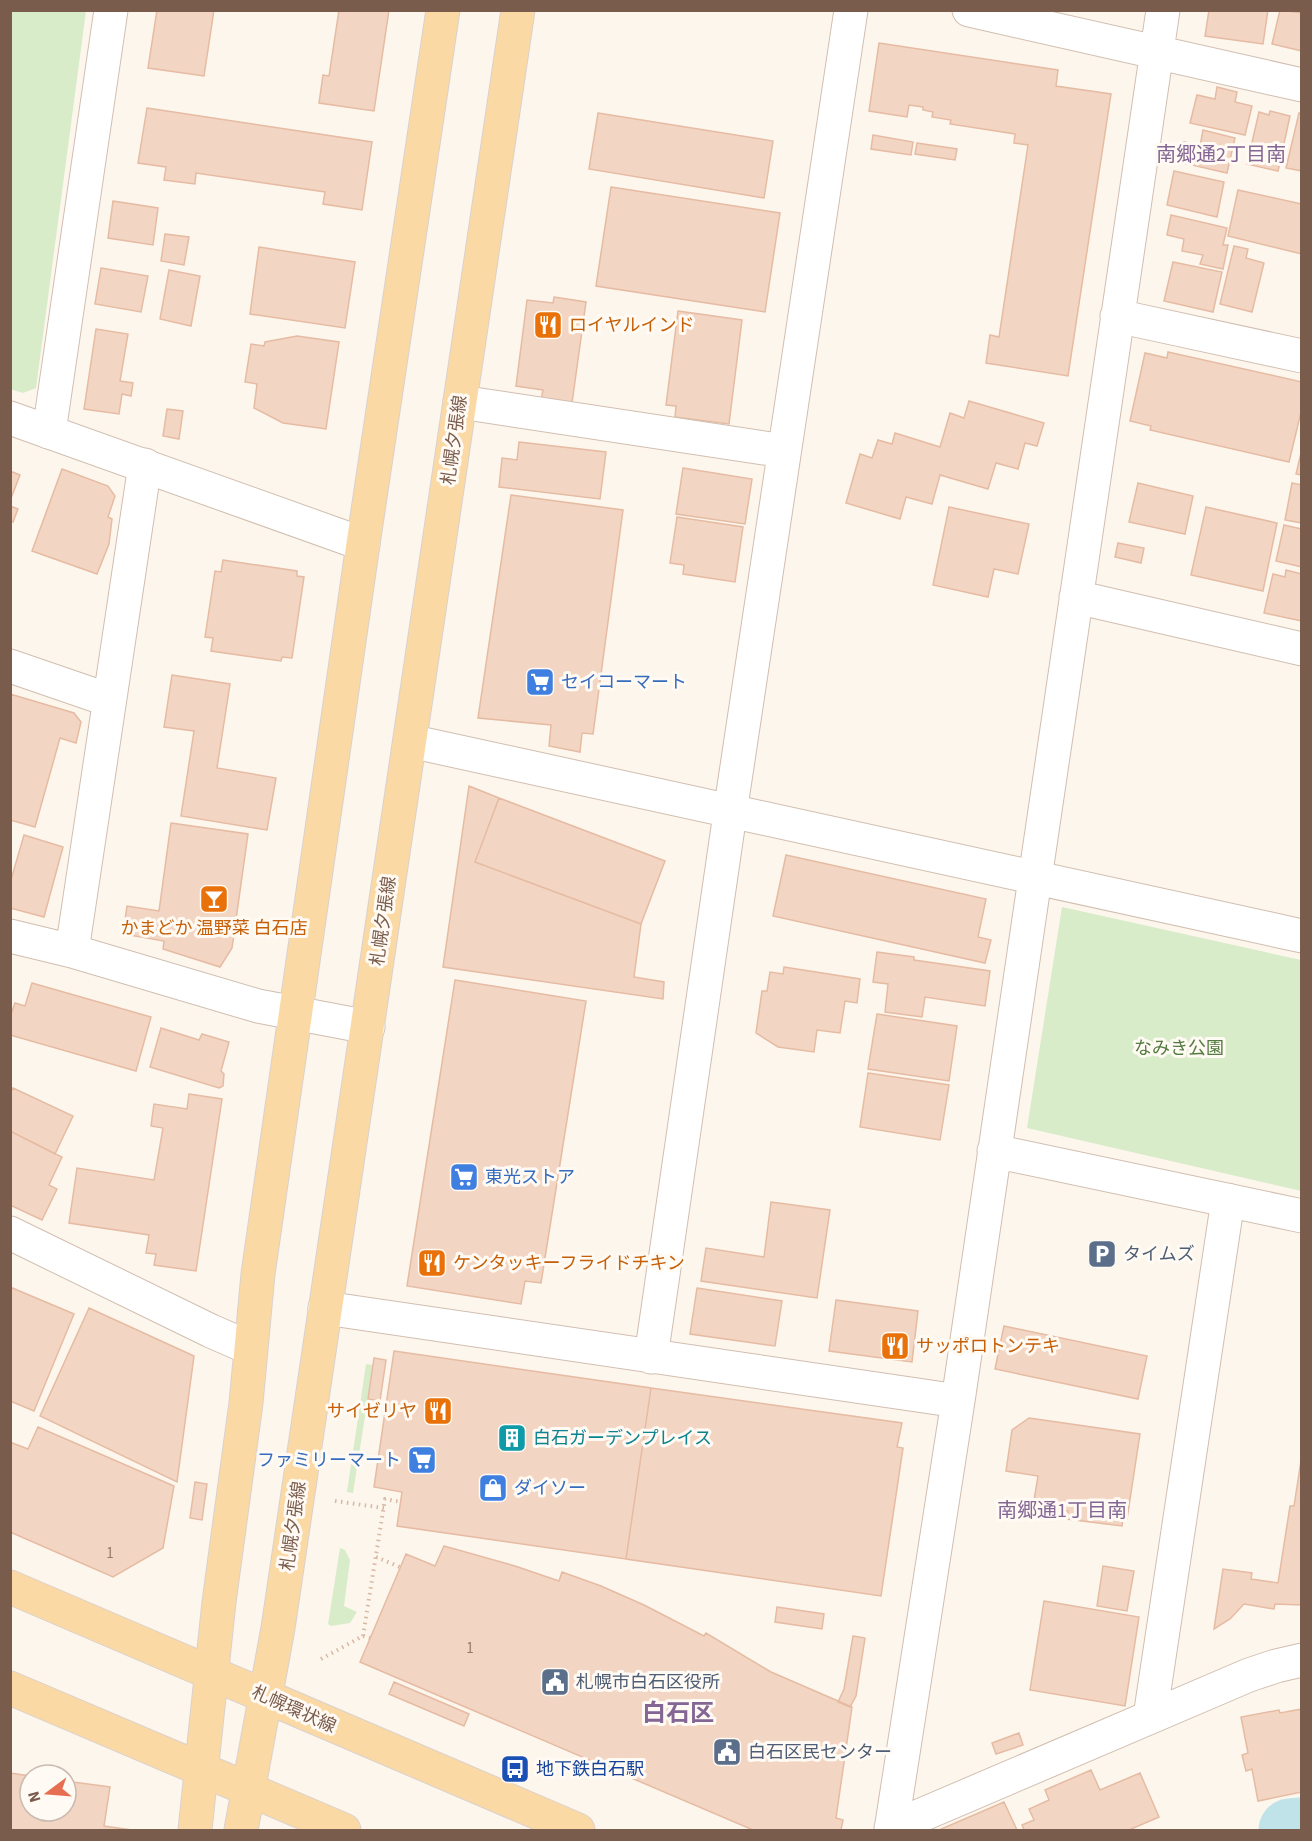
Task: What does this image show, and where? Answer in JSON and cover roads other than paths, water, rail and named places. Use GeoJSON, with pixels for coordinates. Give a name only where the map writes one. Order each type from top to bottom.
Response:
{"type":"FeatureCollection","features":[{"type":"Feature","properties":{"kind":"main road"},"geometry":{"type":"LineString","coordinates":[[195,1830],[219,1602],[246,1403],[258,1274],[363,544],[443,10]]}},
{"type":"Feature","properties":{"kind":"main road","name":"札幌夕張線"},"geometry":{"type":"LineString","coordinates":[[241,1830],[278,1628],[518,10]]}},
{"type":"Feature","properties":{"kind":"main road","name":"札幌環状線"},"geometry":{"type":"LineString","coordinates":[[10,1587],[578,1830]]}},
{"type":"Feature","properties":{"kind":"main road"},"geometry":{"type":"LineString","coordinates":[[10,1688],[344,1830]]}},
{"type":"Feature","properties":{"kind":"street"},"geometry":{"type":"LineString","coordinates":[[49,432],[111,10]]}},
{"type":"Feature","properties":{"kind":"street"},"geometry":{"type":"LineString","coordinates":[[651,1357],[851,10]]}},
{"type":"Feature","properties":{"kind":"street"},"geometry":{"type":"LineString","coordinates":[[969,10],[1302,85]]}},
{"type":"Feature","properties":{"kind":"street"},"geometry":{"type":"LineString","coordinates":[[891,1829],[958,1401],[1163,10]]}},
{"type":"Feature","properties":{"kind":"street"},"geometry":{"type":"LineString","coordinates":[[1118,316],[1302,356]]}},
{"type":"Feature","properties":{"kind":"street"},"geometry":{"type":"LineString","coordinates":[[459,402],[784,452]]}},
{"type":"Feature","properties":{"kind":"street"},"geometry":{"type":"LineString","coordinates":[[10,418],[363,544]]}},
{"type":"Feature","properties":{"kind":"street"},"geometry":{"type":"LineString","coordinates":[[72,951],[145,465]]}},
{"type":"Feature","properties":{"kind":"street"},"geometry":{"type":"LineString","coordinates":[[1076,597],[1302,649]]}},
{"type":"Feature","properties":{"kind":"street"},"geometry":{"type":"LineString","coordinates":[[10,666],[109,700]]}},
{"type":"Feature","properties":{"kind":"street"},"geometry":{"type":"LineString","coordinates":[[410,741],[1302,936]]}},
{"type":"Feature","properties":{"kind":"street"},"geometry":{"type":"LineString","coordinates":[[10,936],[72,951],[243,1001],[368,1028]]}},
{"type":"Feature","properties":{"kind":"street"},"geometry":{"type":"LineString","coordinates":[[994,1151],[1302,1216]]}},
{"type":"Feature","properties":{"kind":"street"},"geometry":{"type":"LineString","coordinates":[[1150,1717],[1228,1200]]}},
{"type":"Feature","properties":{"kind":"street"},"geometry":{"type":"LineString","coordinates":[[10,1233],[250,1348]]}},
{"type":"Feature","properties":{"kind":"street"},"geometry":{"type":"LineString","coordinates":[[325,1308],[958,1401]]}},
{"type":"Feature","properties":{"kind":"street"},"geometry":{"type":"LineString","coordinates":[[891,1829],[1249,1675],[1302,1660]]}},
{"type":"Feature","properties":{"kind":"waterway"},"geometry":{"type":"LineString","coordinates":[[1290,1830],[1302,1829]]}},
{"type":"Feature","properties":{"kind":"place","name":"ロイヤルインド"},"geometry":{"type":"Point","coordinates":[548,325]}},
{"type":"Feature","properties":{"kind":"place","name":"セイコーマート"},"geometry":{"type":"Point","coordinates":[540,682]}},
{"type":"Feature","properties":{"kind":"place","name":"かまどか 温野菜 白石店"},"geometry":{"type":"Point","coordinates":[214,899]}},
{"type":"Feature","properties":{"kind":"place","name":"東光ストア"},"geometry":{"type":"Point","coordinates":[464,1177]}},
{"type":"Feature","properties":{"kind":"place","name":"タイムズ"},"geometry":{"type":"Point","coordinates":[1102,1254]}},
{"type":"Feature","properties":{"kind":"place","name":"ケンタッキーフライドチキン"},"geometry":{"type":"Point","coordinates":[432,1263]}},
{"type":"Feature","properties":{"kind":"place","name":"サッポロトンテキ"},"geometry":{"type":"Point","coordinates":[895,1346]}},
{"type":"Feature","properties":{"kind":"place","name":"サイゼリヤ"},"geometry":{"type":"Point","coordinates":[438,1411]}},
{"type":"Feature","properties":{"kind":"place","name":"白石ガーデンプレイス"},"geometry":{"type":"Point","coordinates":[512,1438]}},
{"type":"Feature","properties":{"kind":"place","name":"ファミリーマート"},"geometry":{"type":"Point","coordinates":[422,1460]}},
{"type":"Feature","properties":{"kind":"place","name":"ダイソー"},"geometry":{"type":"Point","coordinates":[493,1488]}},
{"type":"Feature","properties":{"kind":"place","name":"札幌市白石区役所"},"geometry":{"type":"Point","coordinates":[555,1682]}},
{"type":"Feature","properties":{"kind":"place","name":"白石区民センター"},"geometry":{"type":"Point","coordinates":[727,1752]}},
{"type":"Feature","properties":{"kind":"place","name":"地下鉄白石駅"},"geometry":{"type":"Point","coordinates":[515,1769]}},
{"type":"Feature","properties":{"kind":"district","name":"南郷通2丁目南"},"geometry":{"type":"Point","coordinates":[1221,154]}},
{"type":"Feature","properties":{"kind":"district","name":"南郷通1丁目南"},"geometry":{"type":"Point","coordinates":[1062,1510]}},
{"type":"Feature","properties":{"kind":"district","name":"白石区"},"geometry":{"type":"Point","coordinates":[678,1713]}},
{"type":"Feature","properties":{"kind":"park label","name":"なみき公園"},"geometry":{"type":"Point","coordinates":[1179,1048]}}]}
